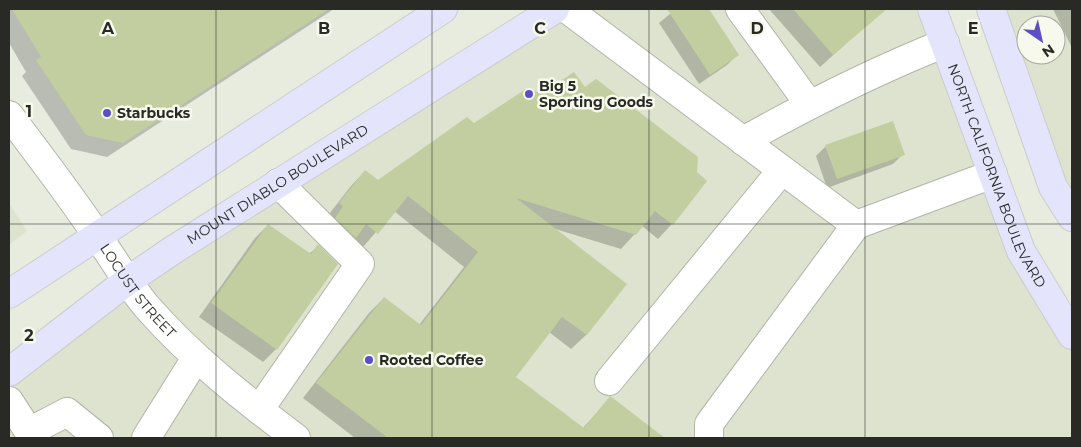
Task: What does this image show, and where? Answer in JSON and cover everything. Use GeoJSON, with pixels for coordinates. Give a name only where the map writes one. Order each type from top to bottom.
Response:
{"type":"FeatureCollection","features":[{"type":"Feature","properties":{"kind":"main road"},"geometry":{"type":"LineString","coordinates":[[12,285],[98,237],[443,9]]}},
{"type":"Feature","properties":{"kind":"main road","name":"MOUNT DIABLO BOULEVARD"},"geometry":{"type":"LineString","coordinates":[[9,372],[126,282],[278,183],[555,9]]}},
{"type":"Feature","properties":{"kind":"main road","name":"NORTH CALIFORNIA BOULEVARD"},"geometry":{"type":"LineString","coordinates":[[932,9],[1021,251],[1072,335]]}},
{"type":"Feature","properties":{"kind":"main road"},"geometry":{"type":"LineString","coordinates":[[991,9],[1053,187],[1072,217]]}},
{"type":"Feature","properties":{"kind":"street"},"geometry":{"type":"LineString","coordinates":[[567,9],[856,225]]}},
{"type":"Feature","properties":{"kind":"street"},"geometry":{"type":"LineString","coordinates":[[740,9],[809,104]]}},
{"type":"Feature","properties":{"kind":"street"},"geometry":{"type":"LineString","coordinates":[[743,140],[809,104],[900,61],[945,43]]}},
{"type":"Feature","properties":{"kind":"street","name":"LOCUST STREET"},"geometry":{"type":"LineString","coordinates":[[9,114],[98,237],[126,282],[196,358],[296,438]]}},
{"type":"Feature","properties":{"kind":"street"},"geometry":{"type":"LineString","coordinates":[[609,381],[782,170]]}},
{"type":"Feature","properties":{"kind":"street"},"geometry":{"type":"LineString","coordinates":[[709,438],[709,424],[856,225],[993,174]]}},
{"type":"Feature","properties":{"kind":"street"},"geometry":{"type":"LineString","coordinates":[[259,410],[360,264],[278,183]]}},
{"type":"Feature","properties":{"kind":"street"},"geometry":{"type":"LineString","coordinates":[[146,438],[196,358]]}},
{"type":"Feature","properties":{"kind":"street"},"geometry":{"type":"LineString","coordinates":[[9,401],[25,435],[67,412],[99,438]]}},
{"type":"Feature","properties":{"kind":"shaded area"},"geometry":{"type":"Polygon","coordinates":[[[555,9],[932,9],[970,113],[1072,335],[1072,438],[9,438],[9,372],[555,9]]]}},
{"type":"Feature","properties":{"kind":"shaded area"},"geometry":{"type":"Polygon","coordinates":[[[991,9],[1072,9],[1072,217],[991,9]]]}},
{"type":"Feature","properties":{"kind":"shaded area"},"geometry":{"type":"Polygon","coordinates":[[[9,203],[27,231],[9,245],[9,203]]]}},
{"type":"Feature","properties":{"kind":"building"},"geometry":{"type":"Polygon","coordinates":[[[12,9],[329,9],[123,143],[86,135],[36,60],[41,57],[12,9]]]}},
{"type":"Feature","properties":{"kind":"building"},"geometry":{"type":"Polygon","coordinates":[[[667,9],[709,9],[739,55],[710,75],[667,9]]]}},
{"type":"Feature","properties":{"kind":"building"},"geometry":{"type":"Polygon","coordinates":[[[793,9],[887,9],[833,55],[793,9]]]}},
{"type":"Feature","properties":{"kind":"building"},"geometry":{"type":"Polygon","coordinates":[[[574,72],[585,87],[596,79],[698,157],[697,172],[707,181],[673,225],[655,211],[636,235],[516,198],[627,284],[587,335],[562,317],[516,377],[584,428],[610,396],[665,438],[388,438],[316,383],[384,297],[421,325],[478,252],[408,196],[378,234],[366,224],[356,238],[335,218],[343,206],[339,203],[365,170],[378,180],[467,117],[474,123],[526,89],[543,93],[574,72]]]}},
{"type":"Feature","properties":{"kind":"building"},"geometry":{"type":"Polygon","coordinates":[[[893,121],[905,155],[837,179],[825,145],[893,121]]]}},
{"type":"Feature","properties":{"kind":"building"},"geometry":{"type":"Polygon","coordinates":[[[268,224],[311,254],[318,244],[338,264],[277,350],[211,303],[268,224]]]}},
{"type":"Feature","properties":{"kind":"place","name":"Big 5 Sporting Goods"},"geometry":{"type":"Point","coordinates":[529,94]}},
{"type":"Feature","properties":{"kind":"place","name":"Starbucks"},"geometry":{"type":"Point","coordinates":[107,113]}},
{"type":"Feature","properties":{"kind":"place","name":"Rooted Coffee"},"geometry":{"type":"Point","coordinates":[369,360]}}]}
